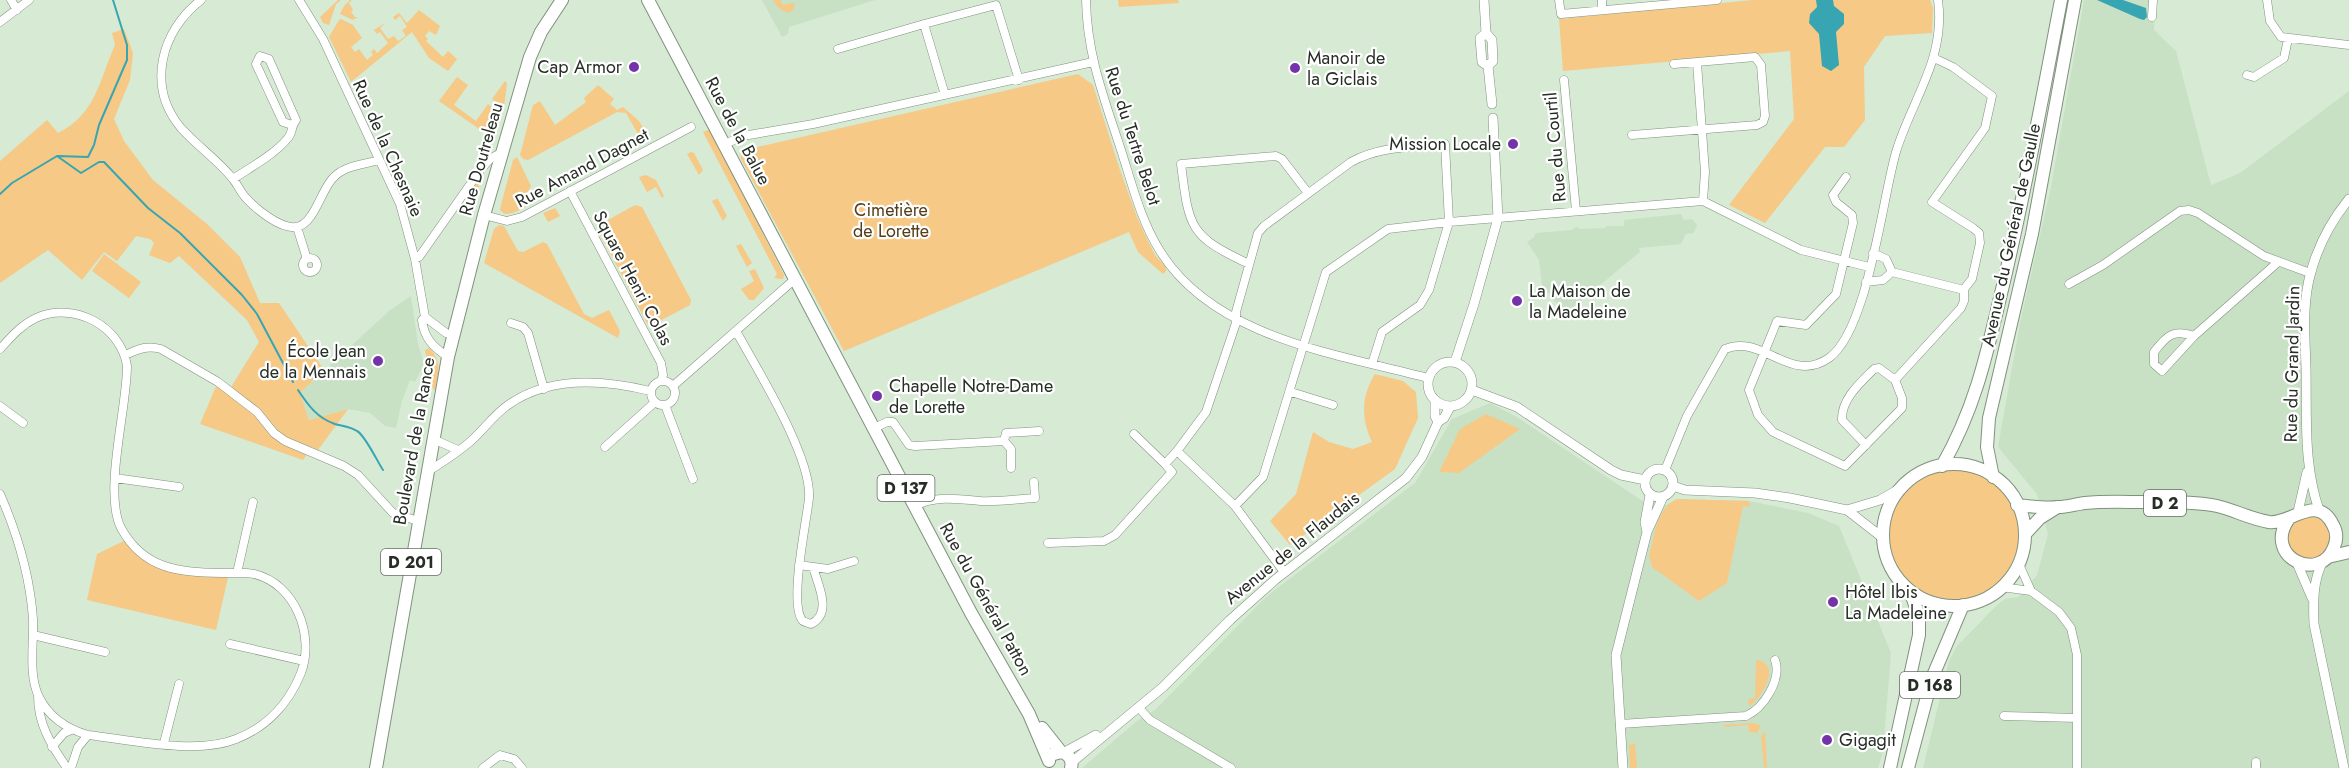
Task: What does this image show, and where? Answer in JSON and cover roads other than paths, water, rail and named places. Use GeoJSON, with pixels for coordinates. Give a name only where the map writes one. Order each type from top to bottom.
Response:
{"type":"FeatureCollection","features":[{"type":"Feature","properties":{"kind":"main road","name":"Rue Doutreleau"},"geometry":{"type":"LineString","coordinates":[[453,335],[501,153],[530,57],[541,32],[562,0]]}},
{"type":"Feature","properties":{"kind":"main road","name":"Rue de la Balue"},"geometry":{"type":"LineString","coordinates":[[648,0],[795,279]]}},
{"type":"Feature","properties":{"kind":"main road","name":"Avenue du Général de Gaulle"},"geometry":{"type":"LineString","coordinates":[[1942,466],[1963,426],[1981,379],[2016,229],[2061,0]]}},
{"type":"Feature","properties":{"kind":"main road","name":"Avenue du Général de Gaulle"},"geometry":{"type":"LineString","coordinates":[[1994,477],[1987,447],[1989,418],[2032,234],[2075,0]]}},
{"type":"Feature","properties":{"kind":"main road","name":"Rue du Général Patton"},"geometry":{"type":"LineString","coordinates":[[795,279],[971,613],[1029,714],[1050,764]]}},
{"type":"Feature","properties":{"kind":"main road","name":"Boulevard de la Rance"},"geometry":{"type":"LineString","coordinates":[[376,768],[418,521],[453,335]]}},
{"type":"Feature","properties":{"kind":"main road"},"geometry":{"type":"LineString","coordinates":[[1890,768],[1919,634],[1919,616],[1909,590],[1891,567],[1885,553],[1883,527],[1889,506],[1901,488],[1913,477],[1926,470],[1942,466],[1968,466],[1994,477],[2006,488],[2017,505],[2025,534],[2019,564],[2001,587],[1987,598],[1963,605],[1937,604],[1909,590]]}},
{"type":"Feature","properties":{"kind":"main road","name":"D 2"},"geometry":{"type":"LineString","coordinates":[[2017,505],[2056,508],[2096,502],[2193,503],[2221,507],[2271,522],[2293,516]]}},
{"type":"Feature","properties":{"kind":"main road","name":"D 2"},"geometry":{"type":"LineString","coordinates":[[2025,534],[2040,518],[2056,508]]}},
{"type":"Feature","properties":{"kind":"main road"},"geometry":{"type":"LineString","coordinates":[[2326,559],[2336,543],[2331,521],[2313,511],[2293,516],[2282,532],[2282,539],[2286,553],[2297,562],[2306,565],[2326,559],[2349,552]]}},
{"type":"Feature","properties":{"kind":"main road"},"geometry":{"type":"LineString","coordinates":[[2271,522],[2282,539]]}},
{"type":"Feature","properties":{"kind":"main road"},"geometry":{"type":"LineString","coordinates":[[2336,535],[2349,541]]}},
{"type":"Feature","properties":{"kind":"main road","name":"D 168"},"geometry":{"type":"LineString","coordinates":[[1908,768],[1932,678],[1963,605]]}},
{"type":"Feature","properties":{"kind":"main road","name":"Rue du Général Patton"},"geometry":{"type":"LineString","coordinates":[[1029,714],[1062,752],[1070,757],[1071,766]]}},
{"type":"Feature","properties":{"kind":"main road"},"geometry":{"type":"LineString","coordinates":[[1050,764],[1053,755],[1062,752]]}},
{"type":"Feature","properties":{"kind":"main road"},"geometry":{"type":"LineString","coordinates":[[370,768],[376,768]]}},
{"type":"Feature","properties":{"kind":"street"},"geometry":{"type":"LineString","coordinates":[[11,0],[18,10]]}},
{"type":"Feature","properties":{"kind":"street"},"geometry":{"type":"LineString","coordinates":[[0,22],[29,0]]}},
{"type":"Feature","properties":{"kind":"street"},"geometry":{"type":"LineString","coordinates":[[201,0],[177,23],[168,40],[161,67],[160,82],[169,110],[180,126],[233,179],[253,206],[280,223],[297,227],[307,222],[326,186],[335,175],[345,169],[379,160]]}},
{"type":"Feature","properties":{"kind":"street","name":"Rue de la Chesnaie"},"geometry":{"type":"LineString","coordinates":[[299,0],[323,39],[400,204],[415,259],[425,317],[422,320],[423,326],[428,340],[448,357]]}},
{"type":"Feature","properties":{"kind":"street"},"geometry":{"type":"LineString","coordinates":[[1086,0],[1087,30],[1093,62]]}},
{"type":"Feature","properties":{"kind":"street"},"geometry":{"type":"LineString","coordinates":[[1484,0],[1486,33],[1492,40],[1493,61],[1488,66],[1492,104]]}},
{"type":"Feature","properties":{"kind":"street"},"geometry":{"type":"LineString","coordinates":[[1559,0],[1561,15],[1717,0]]}},
{"type":"Feature","properties":{"kind":"street"},"geometry":{"type":"LineString","coordinates":[[1602,0],[1602,10]]}},
{"type":"Feature","properties":{"kind":"street"},"geometry":{"type":"LineString","coordinates":[[1665,470],[1687,416],[1725,350],[1743,346],[1789,364],[1807,366],[1830,357],[1852,327],[1866,282],[1897,147],[1934,58],[1940,34],[1938,0]]}},
{"type":"Feature","properties":{"kind":"street"},"geometry":{"type":"LineString","coordinates":[[2152,17],[2153,0]]}},
{"type":"Feature","properties":{"kind":"street"},"geometry":{"type":"LineString","coordinates":[[2267,0],[2273,27],[2281,37],[2349,45]]}},
{"type":"Feature","properties":{"kind":"street"},"geometry":{"type":"LineString","coordinates":[[838,49],[996,5],[1018,80]]}},
{"type":"Feature","properties":{"kind":"street"},"geometry":{"type":"LineString","coordinates":[[924,24],[945,95]]}},
{"type":"Feature","properties":{"kind":"street"},"geometry":{"type":"LineString","coordinates":[[2247,75],[2254,76],[2284,58],[2288,39]]}},
{"type":"Feature","properties":{"kind":"street"},"geometry":{"type":"LineString","coordinates":[[233,179],[279,147],[290,134],[296,120],[269,59],[267,56],[260,56],[256,64],[274,103],[283,122],[292,125]]}},
{"type":"Feature","properties":{"kind":"street"},"geometry":{"type":"LineString","coordinates":[[1632,135],[1757,125],[1763,122],[1765,116],[1761,65],[1755,57],[1674,64]]}},
{"type":"Feature","properties":{"kind":"street"},"geometry":{"type":"LineString","coordinates":[[1895,380],[1961,308],[1964,302],[1964,290],[1972,279],[1980,237],[1973,228],[1932,202],[1985,128],[1992,96],[1953,67],[1934,58]]}},
{"type":"Feature","properties":{"kind":"street","name":"Rue du Tertre Belot"},"geometry":{"type":"LineString","coordinates":[[725,144],[742,136],[813,124],[1093,62],[1141,212],[1153,240],[1177,274],[1195,292],[1215,307],[1236,318],[1304,346],[1428,378]]}},
{"type":"Feature","properties":{"kind":"street"},"geometry":{"type":"LineString","coordinates":[[1697,63],[1705,172],[1703,201]]}},
{"type":"Feature","properties":{"kind":"street","name":"Rue du Courtil"},"geometry":{"type":"LineString","coordinates":[[1564,80],[1576,211]]}},
{"type":"Feature","properties":{"kind":"street"},"geometry":{"type":"LineString","coordinates":[[1455,362],[1498,218],[1493,118]]}},
{"type":"Feature","properties":{"kind":"street","name":"Rue Amand Dagnet"},"geometry":{"type":"LineString","coordinates":[[484,215],[507,221],[516,220],[691,127]]}},
{"type":"Feature","properties":{"kind":"street"},"geometry":{"type":"LineString","coordinates":[[1164,464],[1177,451],[1206,412],[1236,318],[1258,233],[1264,226],[1351,162],[1366,154],[1381,150],[1445,144],[1449,222],[1425,299],[1382,332],[1372,364]]}},
{"type":"Feature","properties":{"kind":"street"},"geometry":{"type":"LineString","coordinates":[[415,259],[419,257],[481,169],[491,158],[501,153]]}},
{"type":"Feature","properties":{"kind":"street"},"geometry":{"type":"LineString","coordinates":[[1250,264],[1216,248],[1192,224],[1186,209],[1181,164],[1276,156],[1282,159],[1308,193]]}},
{"type":"Feature","properties":{"kind":"street"},"geometry":{"type":"LineString","coordinates":[[1846,177],[1833,195],[1836,202],[1852,215],[1853,223],[1836,294],[1806,325],[1777,321],[1749,390],[1758,415],[1773,432],[1845,465],[1866,444],[1902,408],[1902,398],[1895,380],[1879,368],[1874,369],[1852,391],[1842,415],[1842,420],[1866,444]]}},
{"type":"Feature","properties":{"kind":"street","name":"Square Henri Colas"},"geometry":{"type":"LineString","coordinates":[[570,191],[661,363],[663,375],[661,381]]}},
{"type":"Feature","properties":{"kind":"street","name":"Rue du Grand Jardin"},"geometry":{"type":"LineString","coordinates":[[2320,513],[2308,467],[2306,304],[2310,273],[2320,247],[2331,225],[2349,199]]}},
{"type":"Feature","properties":{"kind":"street"},"geometry":{"type":"LineString","coordinates":[[1235,506],[1263,477],[1326,272],[1388,229],[1703,201],[1801,249],[1869,267]]}},
{"type":"Feature","properties":{"kind":"street"},"geometry":{"type":"LineString","coordinates":[[2069,284],[2103,265],[2180,211],[2189,210],[2198,213],[2277,263],[2310,273]]}},
{"type":"Feature","properties":{"kind":"street"},"geometry":{"type":"LineString","coordinates":[[297,227],[307,259]]}},
{"type":"Feature","properties":{"kind":"street"},"geometry":{"type":"LineString","coordinates":[[1873,253],[1886,259],[1892,272]]}},
{"type":"Feature","properties":{"kind":"street"},"geometry":{"type":"LineString","coordinates":[[2194,336],[2181,332],[2174,333],[2154,352],[2154,364],[2162,371],[2194,336],[2277,263]]}},
{"type":"Feature","properties":{"kind":"street"},"geometry":{"type":"LineString","coordinates":[[1892,272],[1964,290]]}},
{"type":"Feature","properties":{"kind":"street"},"geometry":{"type":"LineString","coordinates":[[1866,282],[1883,280],[1892,272]]}},
{"type":"Feature","properties":{"kind":"street"},"geometry":{"type":"LineString","coordinates":[[673,386],[795,279]]}},
{"type":"Feature","properties":{"kind":"street"},"geometry":{"type":"LineString","coordinates":[[0,349],[23,325],[38,318],[66,312],[92,319],[106,329],[126,355],[127,379],[114,503],[121,527],[137,550],[151,561],[178,571],[254,574],[267,579],[282,590],[293,603],[306,634],[304,662],[290,695],[281,708],[261,726],[244,736],[219,745],[201,747],[88,735],[71,730],[55,718],[38,695]]}},
{"type":"Feature","properties":{"kind":"street"},"geometry":{"type":"LineString","coordinates":[[425,317],[446,333],[453,335]]}},
{"type":"Feature","properties":{"kind":"street"},"geometry":{"type":"LineString","coordinates":[[511,323],[523,327],[528,333],[544,389]]}},
{"type":"Feature","properties":{"kind":"street"},"geometry":{"type":"LineString","coordinates":[[736,331],[784,421],[806,471],[809,497],[799,564],[798,605],[803,622],[811,624],[822,615],[824,604],[813,567]]}},
{"type":"Feature","properties":{"kind":"street"},"geometry":{"type":"LineString","coordinates":[[126,355],[151,346],[181,360],[219,382],[256,412],[274,433],[310,453],[353,471],[393,513],[418,521]]}},
{"type":"Feature","properties":{"kind":"street"},"geometry":{"type":"LineString","coordinates":[[1455,362],[1467,370],[1472,390],[1464,402],[1450,407],[1435,401],[1428,391],[1428,378],[1441,364],[1455,362]]}},
{"type":"Feature","properties":{"kind":"street"},"geometry":{"type":"LineString","coordinates":[[661,381],[673,386],[674,398],[665,405],[654,403],[650,391],[654,384],[661,381]]}},
{"type":"Feature","properties":{"kind":"street"},"geometry":{"type":"LineString","coordinates":[[427,472],[446,461],[472,440],[508,405],[544,389],[584,383],[650,391]]}},
{"type":"Feature","properties":{"kind":"street"},"geometry":{"type":"LineString","coordinates":[[1472,390],[1517,407],[1611,470],[1621,475],[1645,480]]}},
{"type":"Feature","properties":{"kind":"street"},"geometry":{"type":"LineString","coordinates":[[1291,392],[1333,405]]}},
{"type":"Feature","properties":{"kind":"street"},"geometry":{"type":"LineString","coordinates":[[1435,401],[1435,416],[1438,422]]}},
{"type":"Feature","properties":{"kind":"street"},"geometry":{"type":"LineString","coordinates":[[605,447],[654,403]]}},
{"type":"Feature","properties":{"kind":"street"},"geometry":{"type":"LineString","coordinates":[[665,405],[693,479]]}},
{"type":"Feature","properties":{"kind":"street"},"geometry":{"type":"LineString","coordinates":[[0,406],[23,423]]}},
{"type":"Feature","properties":{"kind":"street","name":"Avenue de la Flaudais"},"geometry":{"type":"LineString","coordinates":[[1062,752],[1077,747],[1139,708],[1230,620],[1284,572],[1406,478],[1422,457],[1438,422],[1444,418],[1450,407]]}},
{"type":"Feature","properties":{"kind":"street"},"geometry":{"type":"LineString","coordinates":[[874,428],[887,422],[893,422],[909,445],[915,446],[1004,441]]}},
{"type":"Feature","properties":{"kind":"street"},"geometry":{"type":"LineString","coordinates":[[1004,441],[1006,433],[1039,431]]}},
{"type":"Feature","properties":{"kind":"street"},"geometry":{"type":"LineString","coordinates":[[1048,543],[1104,541],[1115,535],[1172,472],[1134,435]]}},
{"type":"Feature","properties":{"kind":"street"},"geometry":{"type":"LineString","coordinates":[[433,439],[458,450]]}},
{"type":"Feature","properties":{"kind":"street"},"geometry":{"type":"LineString","coordinates":[[1004,441],[1011,449],[1011,468]]}},
{"type":"Feature","properties":{"kind":"street"},"geometry":{"type":"LineString","coordinates":[[1177,451],[1235,506],[1284,572]]}},
{"type":"Feature","properties":{"kind":"street","name":"Rue du Grand Jardin"},"geometry":{"type":"LineString","coordinates":[[2293,516],[2308,467]]}},
{"type":"Feature","properties":{"kind":"street"},"geometry":{"type":"LineString","coordinates":[[1623,768],[1616,655],[1647,532],[1663,497],[1670,493],[1673,486],[1672,476],[1665,470],[1651,471],[1645,480],[1650,495],[1645,522],[1647,532]]}},
{"type":"Feature","properties":{"kind":"street"},"geometry":{"type":"LineString","coordinates":[[115,478],[179,487]]}},
{"type":"Feature","properties":{"kind":"street"},"geometry":{"type":"LineString","coordinates":[[915,506],[923,501],[966,498],[982,501],[1035,498],[1035,482]]}},
{"type":"Feature","properties":{"kind":"street"},"geometry":{"type":"LineString","coordinates":[[1673,486],[1685,489],[1782,496],[1847,510],[1883,538]]}},
{"type":"Feature","properties":{"kind":"street"},"geometry":{"type":"LineString","coordinates":[[1847,510],[1880,500],[1901,488]]}},
{"type":"Feature","properties":{"kind":"street"},"geometry":{"type":"LineString","coordinates":[[0,494],[12,521],[24,563],[31,603],[39,716],[52,747],[67,768]]}},
{"type":"Feature","properties":{"kind":"street"},"geometry":{"type":"LineString","coordinates":[[1650,495],[1663,497]]}},
{"type":"Feature","properties":{"kind":"street"},"geometry":{"type":"LineString","coordinates":[[237,573],[253,502]]}},
{"type":"Feature","properties":{"kind":"street"},"geometry":{"type":"LineString","coordinates":[[2326,559],[2318,570],[2313,601],[2316,644],[2344,768]]}},
{"type":"Feature","properties":{"kind":"street"},"geometry":{"type":"LineString","coordinates":[[799,564],[828,569],[854,561]]}},
{"type":"Feature","properties":{"kind":"street"},"geometry":{"type":"LineString","coordinates":[[2297,562],[2313,601]]}},
{"type":"Feature","properties":{"kind":"street"},"geometry":{"type":"LineString","coordinates":[[2019,564],[2031,591],[2059,612],[2071,628],[2075,638],[2078,655],[2077,768]]}},
{"type":"Feature","properties":{"kind":"street"},"geometry":{"type":"LineString","coordinates":[[2001,587],[2031,591]]}},
{"type":"Feature","properties":{"kind":"street"},"geometry":{"type":"LineString","coordinates":[[33,635],[105,652]]}},
{"type":"Feature","properties":{"kind":"street"},"geometry":{"type":"LineString","coordinates":[[230,644],[304,662]]}},
{"type":"Feature","properties":{"kind":"street"},"geometry":{"type":"LineString","coordinates":[[1620,724],[1736,717],[1755,712],[1766,699],[1772,684],[1777,670],[1775,660]]}},
{"type":"Feature","properties":{"kind":"street"},"geometry":{"type":"LineString","coordinates":[[164,743],[179,684]]}},
{"type":"Feature","properties":{"kind":"street"},"geometry":{"type":"LineString","coordinates":[[1139,708],[1150,720],[1231,768]]}},
{"type":"Feature","properties":{"kind":"street","name":"Avenue de la Flaudais"},"geometry":{"type":"LineString","coordinates":[[1071,766],[1128,715]]}},
{"type":"Feature","properties":{"kind":"street"},"geometry":{"type":"LineString","coordinates":[[2004,716],[2077,718]]}},
{"type":"Feature","properties":{"kind":"street"},"geometry":{"type":"LineString","coordinates":[[52,747],[64,733],[71,730]]}},
{"type":"Feature","properties":{"kind":"street"},"geometry":{"type":"LineString","coordinates":[[71,768],[78,747],[88,735]]}},
{"type":"Feature","properties":{"kind":"street"},"geometry":{"type":"LineString","coordinates":[[483,768],[500,754],[514,759],[522,768]]}},
{"type":"Feature","properties":{"kind":"water"},"geometry":{"type":"Polygon","coordinates":[[[1816,0],[1833,0],[1834,6],[1844,14],[1844,24],[1836,32],[1839,65],[1831,71],[1822,66],[1819,34],[1809,23],[1810,14],[1817,7],[1816,0]]]}},
{"type":"Feature","properties":{"kind":"water"},"geometry":{"type":"Polygon","coordinates":[[[2097,0],[2123,0],[2146,8],[2147,17],[2144,20],[2140,19],[2097,0]]]}},
{"type":"Feature","properties":{"kind":"waterway"},"geometry":{"type":"LineString","coordinates":[[0,194],[12,183],[57,156],[88,157],[127,60],[127,45],[113,0]]}},
{"type":"Feature","properties":{"kind":"waterway"},"geometry":{"type":"LineString","coordinates":[[57,156],[81,173],[99,162],[104,162],[148,208],[180,233],[242,295],[257,314],[293,382]]}},
{"type":"Feature","properties":{"kind":"waterway"},"geometry":{"type":"LineString","coordinates":[[298,390],[318,415],[360,433],[383,470]]}},
{"type":"Feature","properties":{"kind":"place","name":"Cap Armor"},"geometry":{"type":"Point","coordinates":[634,67]}},
{"type":"Feature","properties":{"kind":"place","name":"Manoir de la Giclais"},"geometry":{"type":"Point","coordinates":[1295,68]}},
{"type":"Feature","properties":{"kind":"place","name":"Mission Locale"},"geometry":{"type":"Point","coordinates":[1513,144]}},
{"type":"Feature","properties":{"kind":"place","name":"La Maison de la Madeleine"},"geometry":{"type":"Point","coordinates":[1517,301]}},
{"type":"Feature","properties":{"kind":"place","name":"École Jean de la Mennais"},"geometry":{"type":"Point","coordinates":[378,361]}},
{"type":"Feature","properties":{"kind":"place","name":"Chapelle Notre-Dame de Lorette"},"geometry":{"type":"Point","coordinates":[877,396]}},
{"type":"Feature","properties":{"kind":"place","name":"Hôtel Ibis La Madeleine"},"geometry":{"type":"Point","coordinates":[1833,602]}},
{"type":"Feature","properties":{"kind":"place","name":"Gigagit"},"geometry":{"type":"Point","coordinates":[1827,740]}},
{"type":"Feature","properties":{"kind":"park label","name":"Cimetière de Lorette"},"geometry":{"type":"Point","coordinates":[891,220]}}]}
